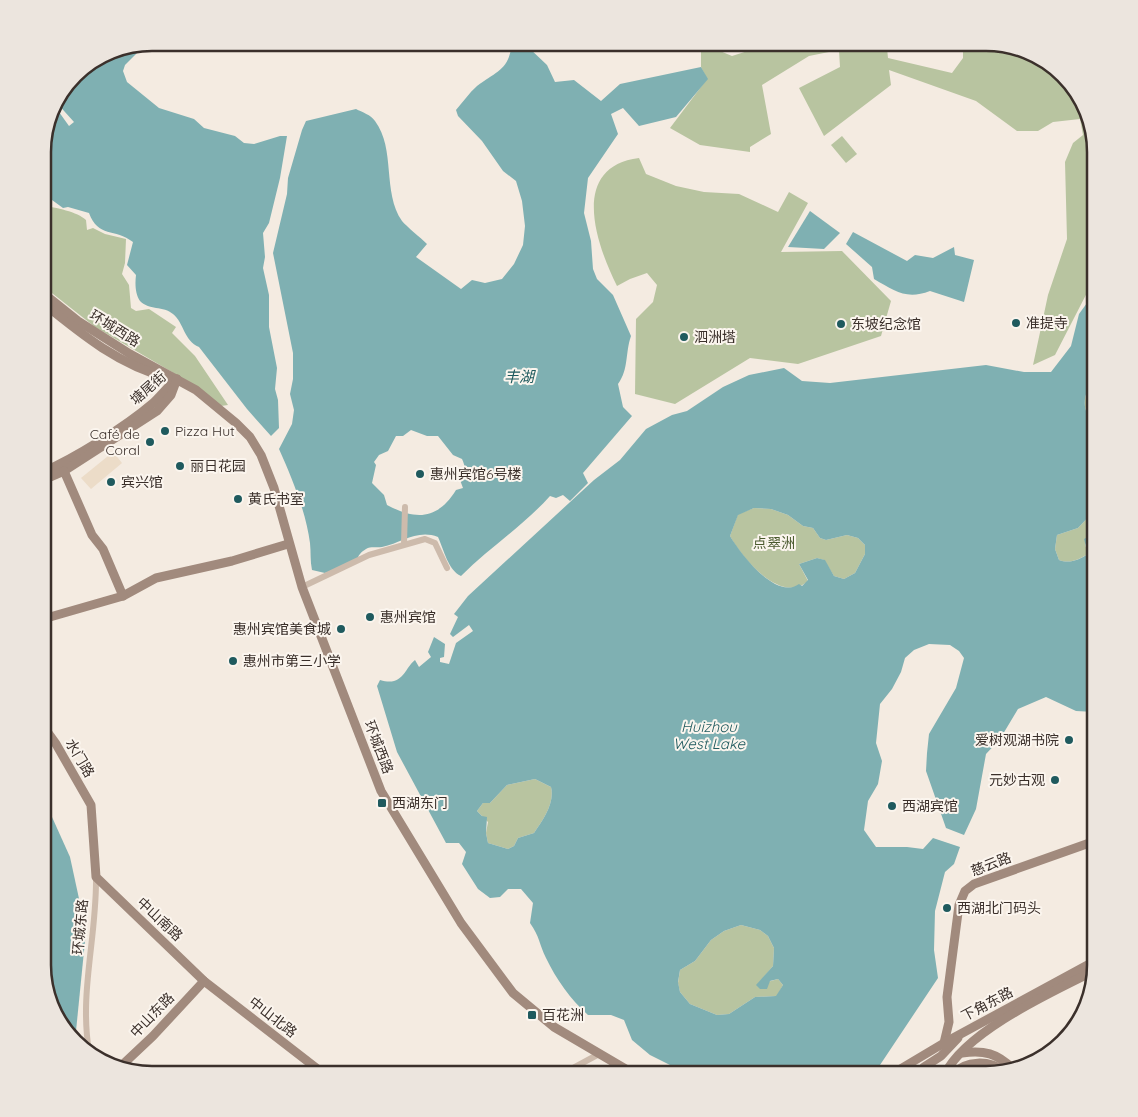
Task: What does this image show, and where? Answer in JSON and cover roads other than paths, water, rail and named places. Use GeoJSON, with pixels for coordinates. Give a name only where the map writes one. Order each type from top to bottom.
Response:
{"type":"FeatureCollection","features":[{"type":"Feature","properties":{"kind":"street","name":"环城西路"},"geometry":{"type":"LineString","coordinates":[[51,299],[78,321],[130,354],[196,390],[250,437],[261,454],[274,488],[288,544],[302,587],[341,683],[365,753],[381,791],[461,923],[513,993],[554,1027],[620,1066]]}},
{"type":"Feature","properties":{"kind":"street","name":"环城西路"},"geometry":{"type":"LineString","coordinates":[[51,309],[102,348],[155,374],[177,379]]}},
{"type":"Feature","properties":{"kind":"street","name":"塘尾街"},"geometry":{"type":"LineString","coordinates":[[51,476],[64,470],[157,410],[171,395],[177,379]]}},
{"type":"Feature","properties":{"kind":"street","name":"塘尾街"},"geometry":{"type":"LineString","coordinates":[[51,468],[133,418],[153,403],[165,388],[177,379]]}},
{"type":"Feature","properties":{"kind":"street"},"geometry":{"type":"LineString","coordinates":[[64,470],[92,535],[103,549],[123,596]]}},
{"type":"Feature","properties":{"kind":"street"},"geometry":{"type":"LineString","coordinates":[[404,507],[404,544]]}},
{"type":"Feature","properties":{"kind":"street"},"geometry":{"type":"LineString","coordinates":[[302,587],[369,555],[425,538],[435,543],[447,568]]}},
{"type":"Feature","properties":{"kind":"street"},"geometry":{"type":"LineString","coordinates":[[51,616],[123,596],[156,578],[232,561],[288,544]]}},
{"type":"Feature","properties":{"kind":"street","name":"水门路"},"geometry":{"type":"LineString","coordinates":[[51,737],[91,805]]}},
{"type":"Feature","properties":{"kind":"street","name":"环城东路"},"geometry":{"type":"LineString","coordinates":[[88,1042],[85,1025],[97,900],[91,805]]}},
{"type":"Feature","properties":{"kind":"street","name":"慈云路"},"geometry":{"type":"LineString","coordinates":[[949,1022],[947,997],[959,905],[965,890],[974,884],[1087,844]]}},
{"type":"Feature","properties":{"kind":"street","name":"中山南路"},"geometry":{"type":"LineString","coordinates":[[96,877],[204,980]]}},
{"type":"Feature","properties":{"kind":"street","name":"下角东路"},"geometry":{"type":"LineString","coordinates":[[905,1066],[944,1043],[1087,966]]}},
{"type":"Feature","properties":{"kind":"street","name":"下角东路"},"geometry":{"type":"LineString","coordinates":[[951,1066],[960,1054],[998,1023],[1086,974]]}},
{"type":"Feature","properties":{"kind":"street","name":"中山东路"},"geometry":{"type":"LineString","coordinates":[[126,1062],[153,1036],[204,980]]}},
{"type":"Feature","properties":{"kind":"street","name":"中山北路"},"geometry":{"type":"LineString","coordinates":[[204,980],[314,1066]]}},
{"type":"Feature","properties":{"kind":"street"},"geometry":{"type":"LineString","coordinates":[[926,1066],[941,1056],[963,1033],[949,1022],[944,1043]]}},
{"type":"Feature","properties":{"kind":"street"},"geometry":{"type":"LineString","coordinates":[[998,1023],[984,1040],[984,1046],[988,1052],[1006,1063]]}},
{"type":"Feature","properties":{"kind":"street"},"geometry":{"type":"LineString","coordinates":[[960,1054],[988,1052]]}},
{"type":"Feature","properties":{"kind":"street"},"geometry":{"type":"LineString","coordinates":[[577,1066],[599,1054]]}},
{"type":"Feature","properties":{"kind":"street"},"geometry":{"type":"LineString","coordinates":[[968,1066],[978,1062],[986,1062],[993,1065]]}},
{"type":"Feature","properties":{"kind":"water","name":"丰湖"},"geometry":{"type":"Polygon","coordinates":[[[510,51],[532,51],[547,65],[555,82],[574,80],[601,101],[620,84],[701,67],[708,79],[676,117],[639,126],[623,108],[611,114],[618,134],[588,178],[584,213],[591,241],[593,269],[597,279],[613,295],[631,336],[624,373],[618,384],[623,407],[632,416],[583,473],[588,483],[570,501],[563,495],[556,498],[550,496],[529,517],[461,576],[450,564],[438,537],[430,535],[410,537],[382,547],[368,548],[360,554],[357,561],[325,573],[312,570],[310,543],[302,507],[279,449],[292,424],[294,410],[290,394],[293,379],[293,353],[273,253],[287,194],[288,178],[302,130],[306,121],[356,109],[371,117],[381,132],[385,144],[392,197],[396,210],[402,221],[427,244],[416,257],[461,289],[472,280],[485,283],[502,279],[514,264],[523,245],[525,226],[522,201],[516,181],[503,171],[482,141],[458,116],[456,110],[477,86],[501,69],[508,59],[510,51]],[[411,430],[403,436],[396,436],[388,451],[379,455],[374,462],[376,465],[372,483],[384,495],[387,505],[408,513],[426,514],[442,507],[456,490],[463,488],[460,480],[465,470],[462,459],[453,455],[438,436],[427,436],[411,430]]]}},
{"type":"Feature","properties":{"kind":"water"},"geometry":{"type":"Polygon","coordinates":[[[138,52],[125,65],[123,71],[127,82],[159,108],[194,119],[204,128],[235,136],[244,143],[254,144],[280,136],[287,136],[280,178],[269,223],[263,233],[265,257],[263,268],[269,295],[269,327],[277,368],[275,389],[278,400],[279,428],[271,436],[247,409],[199,347],[190,341],[177,318],[165,310],[147,306],[140,301],[136,292],[136,275],[127,265],[133,242],[97,226],[89,213],[68,207],[63,208],[51,200],[51,146],[55,126],[60,113],[69,126],[74,122],[62,108],[76,86],[96,68],[114,59],[138,52]]]}},
{"type":"Feature","properties":{"kind":"water"},"geometry":{"type":"Polygon","coordinates":[[[810,211],[840,233],[824,249],[788,247],[810,211]]]}},
{"type":"Feature","properties":{"kind":"water"},"geometry":{"type":"Polygon","coordinates":[[[853,232],[907,261],[915,255],[933,258],[954,247],[955,255],[974,260],[964,302],[930,291],[914,295],[901,293],[874,279],[872,267],[846,244],[853,232]]]}},
{"type":"Feature","properties":{"kind":"water","name":"Huizhou West Lake"},"geometry":{"type":"Polygon","coordinates":[[[1087,303],[1087,392],[1085,407],[1087,412],[1087,518],[1078,528],[1057,535],[1055,549],[1059,560],[1066,562],[1078,560],[1087,555],[1087,712],[1076,711],[1046,697],[1018,709],[1000,739],[986,754],[976,809],[964,835],[946,828],[926,771],[929,734],[956,688],[964,658],[959,651],[950,645],[929,644],[914,650],[905,658],[901,672],[892,689],[880,704],[876,743],[882,761],[878,784],[868,801],[864,830],[876,847],[923,849],[933,838],[960,847],[954,864],[945,872],[935,911],[934,950],[938,978],[879,1066],[672,1066],[650,1055],[632,1040],[624,1020],[611,1015],[588,1015],[564,989],[554,974],[536,932],[530,923],[533,903],[521,889],[508,889],[500,897],[490,898],[478,889],[462,864],[466,852],[459,843],[446,843],[397,752],[377,686],[380,680],[388,682],[398,679],[415,660],[419,667],[431,657],[428,652],[434,637],[445,644],[444,657],[440,658],[440,662],[449,664],[456,643],[473,631],[469,625],[453,637],[450,634],[458,617],[454,614],[468,596],[594,480],[620,460],[646,429],[672,415],[687,411],[723,387],[749,375],[784,368],[802,381],[830,383],[986,365],[1024,372],[1051,372],[1071,346],[1079,314],[1087,303]],[[754,508],[738,515],[730,536],[750,563],[770,581],[790,588],[799,584],[802,586],[808,580],[799,564],[817,558],[825,560],[834,576],[844,579],[855,573],[865,554],[865,545],[858,538],[847,535],[826,540],[820,538],[813,528],[803,526],[788,515],[771,509],[754,508]],[[535,779],[507,785],[490,803],[483,803],[477,811],[482,816],[487,817],[486,833],[488,843],[508,849],[514,846],[518,838],[534,833],[550,805],[552,793],[551,787],[535,779]],[[741,925],[724,931],[711,940],[695,961],[680,970],[678,982],[680,992],[690,1004],[717,1015],[729,1014],[755,997],[776,996],[783,985],[778,979],[770,981],[767,989],[760,989],[756,985],[773,966],[774,948],[768,936],[760,930],[741,925]]]}},
{"type":"Feature","properties":{"kind":"water","name":"Huizhou West Lake"},"geometry":{"type":"Polygon","coordinates":[[[1087,537],[1087,550],[1084,539],[1087,537]]]}},
{"type":"Feature","properties":{"kind":"water"},"geometry":{"type":"Polygon","coordinates":[[[51,815],[70,857],[86,931],[76,1031],[68,1021],[59,1003],[52,978],[51,815]]]}},
{"type":"Feature","properties":{"kind":"place","name":"准提寺"},"geometry":{"type":"Point","coordinates":[1016,323]}},
{"type":"Feature","properties":{"kind":"place","name":"东坡纪念馆"},"geometry":{"type":"Point","coordinates":[841,324]}},
{"type":"Feature","properties":{"kind":"place","name":"泗洲塔"},"geometry":{"type":"Point","coordinates":[684,337]}},
{"type":"Feature","properties":{"kind":"place","name":"Pizza Hut"},"geometry":{"type":"Point","coordinates":[165,431]}},
{"type":"Feature","properties":{"kind":"place","name":"Café de Coral"},"geometry":{"type":"Point","coordinates":[150,442]}},
{"type":"Feature","properties":{"kind":"place","name":"丽日花园"},"geometry":{"type":"Point","coordinates":[180,466]}},
{"type":"Feature","properties":{"kind":"place","name":"惠州宾馆6号楼"},"geometry":{"type":"Point","coordinates":[420,474]}},
{"type":"Feature","properties":{"kind":"place","name":"宾兴馆"},"geometry":{"type":"Point","coordinates":[111,482]}},
{"type":"Feature","properties":{"kind":"place","name":"黄氏书室"},"geometry":{"type":"Point","coordinates":[238,499]}},
{"type":"Feature","properties":{"kind":"place","name":"惠州宾馆"},"geometry":{"type":"Point","coordinates":[370,617]}},
{"type":"Feature","properties":{"kind":"place","name":"惠州宾馆美食城"},"geometry":{"type":"Point","coordinates":[341,629]}},
{"type":"Feature","properties":{"kind":"place","name":"惠州市第三小学"},"geometry":{"type":"Point","coordinates":[233,661]}},
{"type":"Feature","properties":{"kind":"place","name":"爱树观湖书院"},"geometry":{"type":"Point","coordinates":[1069,740]}},
{"type":"Feature","properties":{"kind":"place","name":"元妙古观"},"geometry":{"type":"Point","coordinates":[1055,780]}},
{"type":"Feature","properties":{"kind":"place","name":"西湖东门"},"geometry":{"type":"Point","coordinates":[382,803]}},
{"type":"Feature","properties":{"kind":"place","name":"西湖宾馆"},"geometry":{"type":"Point","coordinates":[892,806]}},
{"type":"Feature","properties":{"kind":"place","name":"西湖北门码头"},"geometry":{"type":"Point","coordinates":[947,908]}},
{"type":"Feature","properties":{"kind":"place","name":"百花洲"},"geometry":{"type":"Point","coordinates":[532,1015]}},
{"type":"Feature","properties":{"kind":"park label","name":"点翠洲"},"geometry":{"type":"Point","coordinates":[774,543]}}]}
